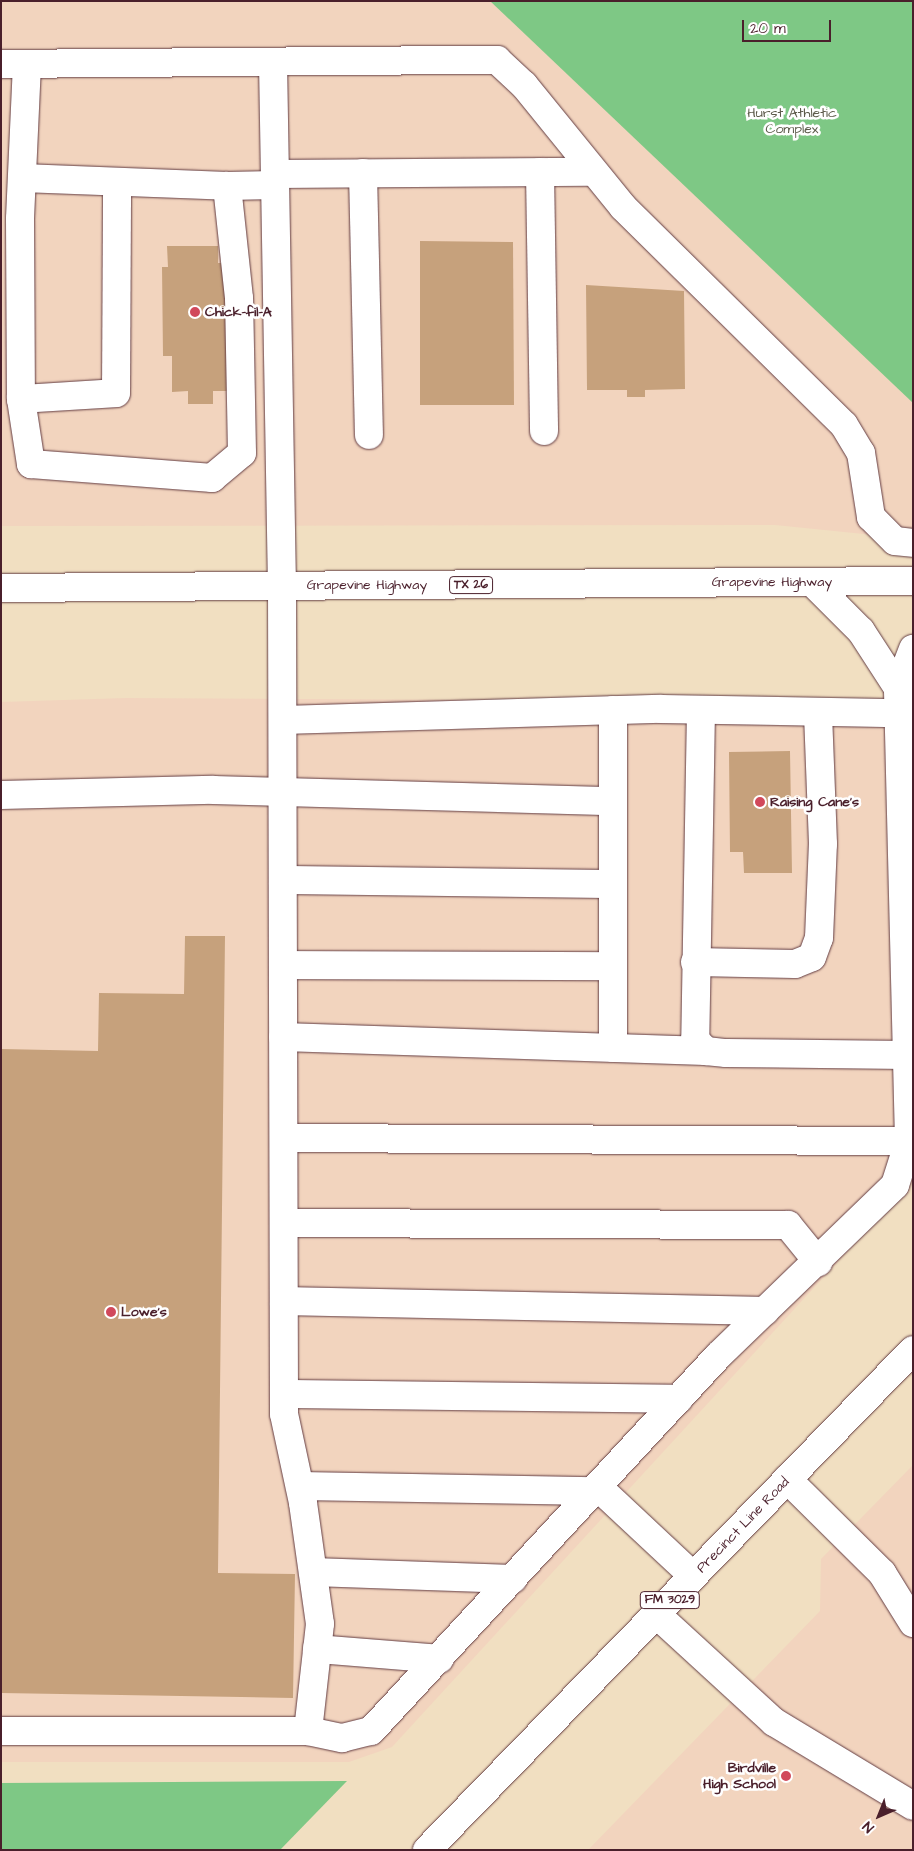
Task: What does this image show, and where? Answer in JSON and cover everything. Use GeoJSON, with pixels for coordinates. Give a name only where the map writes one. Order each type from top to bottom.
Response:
{"type":"FeatureCollection","features":[{"type":"Feature","properties":{"kind":"main road"},"geometry":{"type":"LineString","coordinates":[[227,186],[240,298],[242,453],[212,478],[31,464],[21,399],[22,178],[14,64],[497,60],[524,85],[590,172],[844,425],[861,453],[871,517],[895,541],[913,542]]}},
{"type":"Feature","properties":{"kind":"main road"},"geometry":{"type":"LineString","coordinates":[[272,62],[282,586],[284,1394],[300,1486],[320,1624],[308,1731]]}},
{"type":"Feature","properties":{"kind":"main road"},"geometry":{"type":"LineString","coordinates":[[540,172],[544,430]]}},
{"type":"Feature","properties":{"kind":"main road"},"geometry":{"type":"LineString","coordinates":[[22,178],[227,186],[363,173],[590,172]]}},
{"type":"Feature","properties":{"kind":"main road"},"geometry":{"type":"LineString","coordinates":[[363,173],[369,435]]}},
{"type":"Feature","properties":{"kind":"main road"},"geometry":{"type":"LineString","coordinates":[[21,399],[116,393],[117,182]]}},
{"type":"Feature","properties":{"kind":"main road","name":"Grapevine Highway"},"geometry":{"type":"LineString","coordinates":[[1,588],[913,581]]}},
{"type":"Feature","properties":{"kind":"main road"},"geometry":{"type":"LineString","coordinates":[[812,582],[860,631],[898,701]]}},
{"type":"Feature","properties":{"kind":"main road"},"geometry":{"type":"LineString","coordinates":[[1,1731],[308,1731],[342,1738],[371,1731],[440,1659],[679,1399],[765,1311],[818,1262],[895,1185],[910,1132],[898,701],[913,649]]}},
{"type":"Feature","properties":{"kind":"main road"},"geometry":{"type":"LineString","coordinates":[[283,720],[613,710],[818,712],[898,701]]}},
{"type":"Feature","properties":{"kind":"main road"},"geometry":{"type":"LineString","coordinates":[[613,710],[613,1048]]}},
{"type":"Feature","properties":{"kind":"main road"},"geometry":{"type":"LineString","coordinates":[[700,710],[695,1040],[706,1051]]}},
{"type":"Feature","properties":{"kind":"main road"},"geometry":{"type":"LineString","coordinates":[[695,962],[795,964],[812,957],[818,938],[823,844],[818,712]]}},
{"type":"Feature","properties":{"kind":"main road"},"geometry":{"type":"LineString","coordinates":[[1,796],[213,790],[283,795],[613,802]]}},
{"type":"Feature","properties":{"kind":"main road"},"geometry":{"type":"LineString","coordinates":[[283,880],[613,884]]}},
{"type":"Feature","properties":{"kind":"main road"},"geometry":{"type":"LineString","coordinates":[[283,965],[613,966]]}},
{"type":"Feature","properties":{"kind":"main road"},"geometry":{"type":"LineString","coordinates":[[283,1037],[706,1051],[907,1054]]}},
{"type":"Feature","properties":{"kind":"main road"},"geometry":{"type":"LineString","coordinates":[[284,1138],[910,1132]]}},
{"type":"Feature","properties":{"kind":"main road"},"geometry":{"type":"LineString","coordinates":[[284,1223],[788,1225],[818,1262]]}},
{"type":"Feature","properties":{"kind":"main road"},"geometry":{"type":"LineString","coordinates":[[284,1301],[765,1311]]}},
{"type":"Feature","properties":{"kind":"main road","name":"Precinct Line Road"},"geometry":{"type":"LineString","coordinates":[[427,1850],[913,1350]]}},
{"type":"Feature","properties":{"kind":"main road"},"geometry":{"type":"LineString","coordinates":[[284,1394],[679,1399]]}},
{"type":"Feature","properties":{"kind":"main road"},"geometry":{"type":"LineString","coordinates":[[787,1479],[882,1573],[913,1623]]}},
{"type":"Feature","properties":{"kind":"main road"},"geometry":{"type":"LineString","coordinates":[[300,1486],[596,1489],[693,1576]]}},
{"type":"Feature","properties":{"kind":"main road"},"geometry":{"type":"LineString","coordinates":[[312,1572],[514,1579]]}},
{"type":"Feature","properties":{"kind":"main road"},"geometry":{"type":"LineString","coordinates":[[656,1614],[774,1722],[913,1806]]}},
{"type":"Feature","properties":{"kind":"main road"},"geometry":{"type":"LineString","coordinates":[[317,1649],[440,1659]]}},
{"type":"Feature","properties":{"kind":"shaded area"},"geometry":{"type":"Polygon","coordinates":[[[1,1],[490,1],[913,403],[913,539],[775,525],[1,526],[1,1]]]}},
{"type":"Feature","properties":{"kind":"shaded area"},"geometry":{"type":"Polygon","coordinates":[[[126,698],[913,702],[913,1180],[392,1747],[349,1762],[1,1762],[1,702],[126,698]]]}},
{"type":"Feature","properties":{"kind":"shaded area","name":"Birdville High School"},"geometry":{"type":"Polygon","coordinates":[[[913,1465],[913,1850],[588,1850],[820,1611],[821,1559],[913,1465]]]}},
{"type":"Feature","properties":{"kind":"green space","name":"Hurst Athletic Complex"},"geometry":{"type":"Polygon","coordinates":[[[490,1],[913,1],[913,403],[490,1]]]}},
{"type":"Feature","properties":{"kind":"green space"},"geometry":{"type":"Polygon","coordinates":[[[347,1781],[280,1850],[1,1850],[1,1783],[347,1781]]]}},
{"type":"Feature","properties":{"kind":"building"},"geometry":{"type":"Polygon","coordinates":[[[420,241],[513,242],[514,405],[420,405],[420,241]]]}},
{"type":"Feature","properties":{"kind":"building","name":"Chick-fil-A"},"geometry":{"type":"Polygon","coordinates":[[[167,246],[218,246],[218,263],[227,263],[228,391],[213,391],[213,404],[188,404],[188,391],[172,392],[172,356],[163,356],[162,267],[168,267],[167,246]]]}},
{"type":"Feature","properties":{"kind":"building"},"geometry":{"type":"Polygon","coordinates":[[[586,285],[684,291],[685,389],[645,390],[645,397],[627,397],[627,390],[587,390],[586,285]]]}},
{"type":"Feature","properties":{"kind":"building","name":"Raising Cane's"},"geometry":{"type":"Polygon","coordinates":[[[790,751],[792,873],[744,873],[743,852],[730,852],[729,752],[790,751]]]}},
{"type":"Feature","properties":{"kind":"building","name":"Lowe's"},"geometry":{"type":"Polygon","coordinates":[[[185,936],[225,936],[218,1573],[295,1574],[293,1698],[1,1693],[1,1049],[98,1051],[99,993],[184,994],[185,936]]]}},
{"type":"Feature","properties":{"kind":"place","name":"Chick-fil-A"},"geometry":{"type":"Point","coordinates":[195,312]}},
{"type":"Feature","properties":{"kind":"place","name":"Raising Cane's"},"geometry":{"type":"Point","coordinates":[760,802]}},
{"type":"Feature","properties":{"kind":"place","name":"Lowe's"},"geometry":{"type":"Point","coordinates":[111,1312]}},
{"type":"Feature","properties":{"kind":"place","name":"Birdville High School"},"geometry":{"type":"Point","coordinates":[786,1776]}}]}
